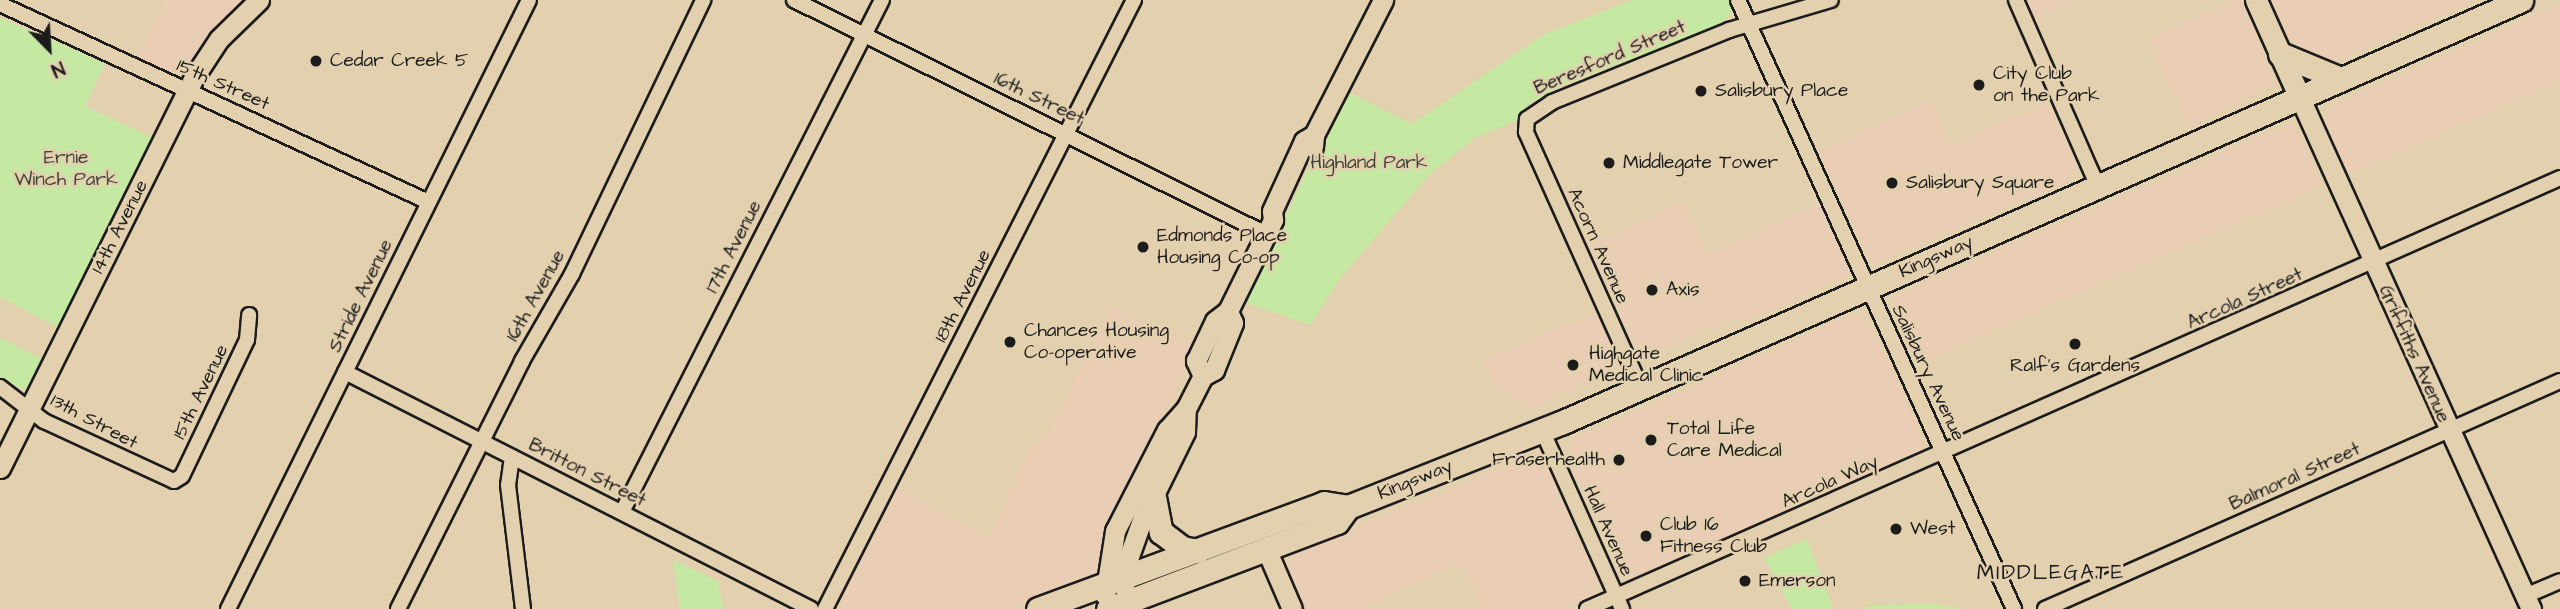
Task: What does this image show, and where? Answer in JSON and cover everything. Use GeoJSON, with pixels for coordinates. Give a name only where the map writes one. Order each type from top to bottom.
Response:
{"type":"FeatureCollection","features":[{"type":"Feature","properties":{"kind":"main road"},"geometry":{"type":"LineString","coordinates":[[2256,0],[2300,98]]}},
{"type":"Feature","properties":{"kind":"main road","name":"Kingsway"},"geometry":{"type":"LineString","coordinates":[[1038,609],[1324,503],[1348,507],[1542,430],[2521,0]]}},
{"type":"Feature","properties":{"kind":"main road"},"geometry":{"type":"LineString","coordinates":[[2280,54],[2341,79]]}},
{"type":"Feature","properties":{"kind":"main road"},"geometry":{"type":"LineString","coordinates":[[1154,497],[1161,531],[1182,548],[1198,551]]}},
{"type":"Feature","properties":{"kind":"main road","name":"Kingsway"},"geometry":{"type":"LineString","coordinates":[[1114,608],[1268,551],[1337,522],[1348,507]]}},
{"type":"Feature","properties":{"kind":"street","name":"14th Avenue"},"geometry":{"type":"LineString","coordinates":[[0,468],[187,90],[219,39],[259,0]]}},
{"type":"Feature","properties":{"kind":"street","name":"Stride Avenue"},"geometry":{"type":"LineString","coordinates":[[228,609],[529,0]]}},
{"type":"Feature","properties":{"kind":"street","name":"16th Avenue"},"geometry":{"type":"LineString","coordinates":[[398,609],[572,274],[702,0]]}},
{"type":"Feature","properties":{"kind":"street","name":"16th Street"},"geometry":{"type":"LineString","coordinates":[[794,0],[1066,134],[1270,227]]}},
{"type":"Feature","properties":{"kind":"street","name":"17th Avenue"},"geometry":{"type":"LineString","coordinates":[[622,512],[881,0]]}},
{"type":"Feature","properties":{"kind":"street","name":"18th Avenue"},"geometry":{"type":"LineString","coordinates":[[825,609],[1134,0]]}},
{"type":"Feature","properties":{"kind":"street"},"geometry":{"type":"LineString","coordinates":[[1114,608],[1115,531],[1167,430],[1186,409],[1203,376],[1196,361],[1215,321],[1228,311],[1270,227],[1283,216],[1314,135],[1383,0]]}},
{"type":"Feature","properties":{"kind":"street","name":"Salisbury Avenue"},"geometry":{"type":"LineString","coordinates":[[1738,0],[2014,609]]}},
{"type":"Feature","properties":{"kind":"street","name":"Beresford Street"},"geometry":{"type":"LineString","coordinates":[[1527,119],[1538,108],[1626,70],[1750,25],[1831,0]]}},
{"type":"Feature","properties":{"kind":"street"},"geometry":{"type":"LineString","coordinates":[[2016,0],[2098,187]]}},
{"type":"Feature","properties":{"kind":"street","name":"15th Street"},"geometry":{"type":"LineString","coordinates":[[0,4],[429,202]]}},
{"type":"Feature","properties":{"kind":"street","name":"Griffiths Avenue"},"geometry":{"type":"LineString","coordinates":[[2300,98],[2528,603]]}},
{"type":"Feature","properties":{"kind":"street","name":"Acorn Avenue"},"geometry":{"type":"LineString","coordinates":[[1527,119],[1526,132],[1641,387]]}},
{"type":"Feature","properties":{"kind":"street","name":"Arcola Street"},"geometry":{"type":"LineString","coordinates":[[1944,453],[2560,178]]}},
{"type":"Feature","properties":{"kind":"street","name":"15th Avenue"},"geometry":{"type":"LineString","coordinates":[[174,481],[182,476],[247,340],[249,315]]}},
{"type":"Feature","properties":{"kind":"street","name":"Britton Street"},"geometry":{"type":"LineString","coordinates":[[345,372],[811,609]]}},
{"type":"Feature","properties":{"kind":"street","name":"Balmoral Street"},"geometry":{"type":"LineString","coordinates":[[2045,609],[2560,381]]}},
{"type":"Feature","properties":{"kind":"street","name":"13th Street"},"geometry":{"type":"LineString","coordinates":[[0,387],[44,421],[174,481]]}},
{"type":"Feature","properties":{"kind":"street"},"geometry":{"type":"LineString","coordinates":[[1116,581],[1185,432],[1186,409]]}},
{"type":"Feature","properties":{"kind":"street","name":"Hall Avenue"},"geometry":{"type":"LineString","coordinates":[[1542,430],[1619,603]]}},
{"type":"Feature","properties":{"kind":"street","name":"Arcola Way"},"geometry":{"type":"LineString","coordinates":[[1619,603],[1944,453]]}},
{"type":"Feature","properties":{"kind":"street"},"geometry":{"type":"LineString","coordinates":[[513,457],[508,485],[523,609]]}},
{"type":"Feature","properties":{"kind":"street"},"geometry":{"type":"LineString","coordinates":[[1268,551],[1292,609]]}},
{"type":"Feature","properties":{"kind":"street"},"geometry":{"type":"LineString","coordinates":[[2528,603],[2560,581]]}},
{"type":"Feature","properties":{"kind":"street"},"geometry":{"type":"LineString","coordinates":[[1587,609],[1619,603]]}},
{"type":"Feature","properties":{"kind":"shaded area"},"geometry":{"type":"Polygon","coordinates":[[[160,0],[243,0],[209,35],[185,71],[178,74],[156,68],[138,55],[163,7],[160,0]]]}},
{"type":"Feature","properties":{"kind":"shaded area"},"geometry":{"type":"Polygon","coordinates":[[[2025,0],[2077,0],[2033,19],[2025,0]]]}},
{"type":"Feature","properties":{"kind":"shaded area"},"geometry":{"type":"Polygon","coordinates":[[[2241,0],[2276,85],[2187,128],[2148,39],[2241,0]]]}},
{"type":"Feature","properties":{"kind":"shaded area"},"geometry":{"type":"Polygon","coordinates":[[[2270,0],[2477,0],[2334,62],[2300,50],[2287,35],[2270,0]]]}},
{"type":"Feature","properties":{"kind":"shaded area"},"geometry":{"type":"Polygon","coordinates":[[[2560,4],[2560,81],[2347,175],[2325,123],[2328,108],[2560,4]]]}},
{"type":"Feature","properties":{"kind":"shaded area"},"geometry":{"type":"Polygon","coordinates":[[[1929,100],[1951,145],[2047,102],[2075,159],[2075,171],[2065,182],[1872,265],[1819,152],[1929,100]]]}},
{"type":"Feature","properties":{"kind":"shaded area"},"geometry":{"type":"Polygon","coordinates":[[[2292,123],[2324,185],[1917,364],[1892,306],[1894,297],[2292,123]]]}},
{"type":"Feature","properties":{"kind":"shaded area"},"geometry":{"type":"Polygon","coordinates":[[[1684,201],[1707,254],[1820,203],[1849,274],[1746,322],[1733,318],[1652,353],[1642,352],[1632,342],[1589,246],[1684,201]]]}},
{"type":"Feature","properties":{"kind":"shaded area"},"geometry":{"type":"Polygon","coordinates":[[[1111,307],[1197,348],[1109,525],[1097,573],[1013,609],[841,609],[840,593],[881,525],[896,488],[989,537],[1033,442],[1043,441],[1111,307]]]}},
{"type":"Feature","properties":{"kind":"shaded area"},"geometry":{"type":"Polygon","coordinates":[[[1595,312],[1616,358],[1610,372],[1530,408],[1494,386],[1481,361],[1595,312]]]}},
{"type":"Feature","properties":{"kind":"shaded area"},"geometry":{"type":"Polygon","coordinates":[[[1848,316],[1865,318],[1873,329],[1922,438],[1921,453],[1634,581],[1624,580],[1568,459],[1571,441],[1848,316]]]}},
{"type":"Feature","properties":{"kind":"shaded area"},"geometry":{"type":"Polygon","coordinates":[[[1534,456],[1545,462],[1598,584],[1592,596],[1563,609],[1483,609],[1465,569],[1456,565],[1359,609],[1305,609],[1286,567],[1293,552],[1534,456]]]}},
{"type":"Feature","properties":{"kind":"green space","name":"Highland Park"},"geometry":{"type":"Polygon","coordinates":[[[1632,0],[1731,0],[1733,10],[1721,24],[1568,84],[1530,103],[1516,121],[1474,138],[1428,176],[1340,279],[1310,325],[1246,303],[1344,90],[1412,124],[1543,35],[1632,0]]]}},
{"type":"Feature","properties":{"kind":"green space","name":"Ernie Winch Park"},"geometry":{"type":"Polygon","coordinates":[[[0,18],[105,63],[85,106],[153,138],[59,328],[0,297],[0,18]]]}},
{"type":"Feature","properties":{"kind":"green space"},"geometry":{"type":"Polygon","coordinates":[[[0,338],[43,359],[25,390],[0,381],[0,338]]]}},
{"type":"Feature","properties":{"kind":"green space"},"geometry":{"type":"Polygon","coordinates":[[[1807,539],[1833,609],[1792,609],[1764,558],[1807,539]]]}},
{"type":"Feature","properties":{"kind":"green space"},"geometry":{"type":"Polygon","coordinates":[[[673,560],[718,581],[723,609],[680,609],[673,560]]]}},
{"type":"Feature","properties":{"kind":"green space"},"geometry":{"type":"Polygon","coordinates":[[[1930,604],[1968,609],[1859,609],[1874,605],[1930,604]]]}},
{"type":"Feature","properties":{"kind":"place","name":"Cedar Creek 5"},"geometry":{"type":"Point","coordinates":[316,61]}},
{"type":"Feature","properties":{"kind":"place","name":"City Club on the Park"},"geometry":{"type":"Point","coordinates":[1979,85]}},
{"type":"Feature","properties":{"kind":"place","name":"Salisbury Place"},"geometry":{"type":"Point","coordinates":[1701,91]}},
{"type":"Feature","properties":{"kind":"place","name":"Middlegate Tower"},"geometry":{"type":"Point","coordinates":[1609,163]}},
{"type":"Feature","properties":{"kind":"place","name":"Salisbury Square"},"geometry":{"type":"Point","coordinates":[1892,183]}},
{"type":"Feature","properties":{"kind":"place","name":"Edmonds Place Housing Co-op"},"geometry":{"type":"Point","coordinates":[1143,247]}},
{"type":"Feature","properties":{"kind":"place","name":"Axis"},"geometry":{"type":"Point","coordinates":[1652,290]}},
{"type":"Feature","properties":{"kind":"place","name":"Chances Housing Co-operative"},"geometry":{"type":"Point","coordinates":[1010,342]}},
{"type":"Feature","properties":{"kind":"place","name":"Ralf's Gardens"},"geometry":{"type":"Point","coordinates":[2075,344]}},
{"type":"Feature","properties":{"kind":"place","name":"Highgate Medical Clinic"},"geometry":{"type":"Point","coordinates":[1573,365]}},
{"type":"Feature","properties":{"kind":"place","name":"Total Life Care Medical"},"geometry":{"type":"Point","coordinates":[1651,440]}},
{"type":"Feature","properties":{"kind":"place","name":"Fraserhealth"},"geometry":{"type":"Point","coordinates":[1619,460]}},
{"type":"Feature","properties":{"kind":"place","name":"West"},"geometry":{"type":"Point","coordinates":[1896,529]}},
{"type":"Feature","properties":{"kind":"place","name":"Club 16 Fitness Club"},"geometry":{"type":"Point","coordinates":[1646,536]}},
{"type":"Feature","properties":{"kind":"place","name":"Emerson"},"geometry":{"type":"Point","coordinates":[1745,581]}},
{"type":"Feature","properties":{"kind":"district","name":"MIDDLEGATE"},"geometry":{"type":"Point","coordinates":[2051,573]}}]}
